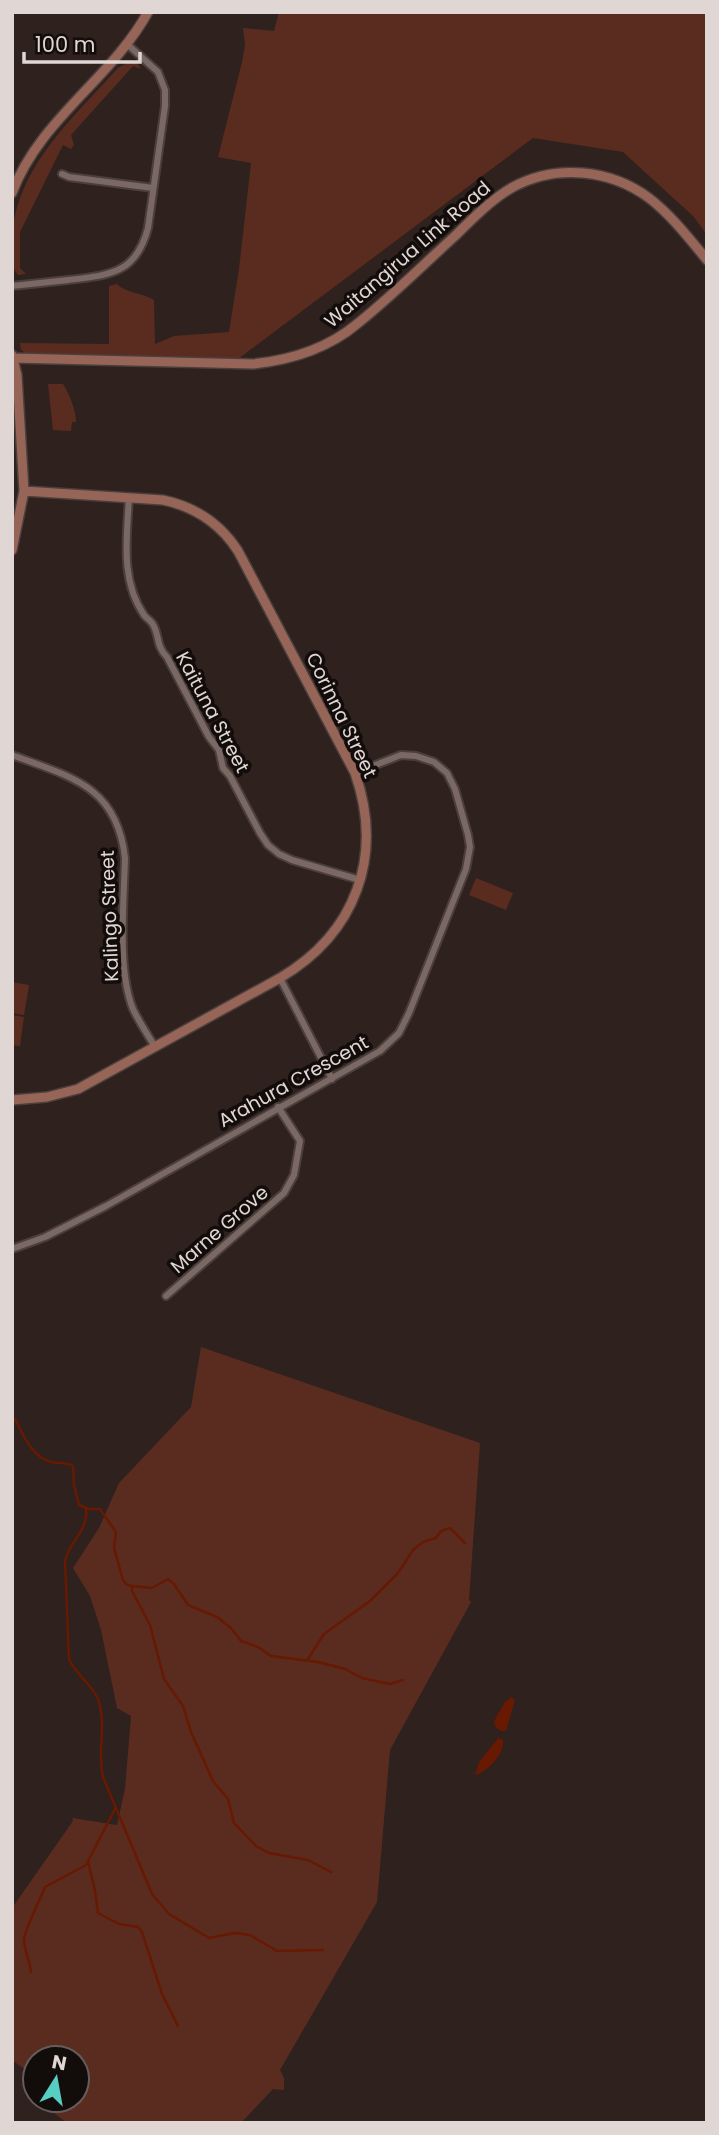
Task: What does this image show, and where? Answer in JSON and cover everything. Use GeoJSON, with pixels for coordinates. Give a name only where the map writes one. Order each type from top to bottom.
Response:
{"type":"FeatureCollection","features":[{"type":"Feature","properties":{"kind":"main road"},"geometry":{"type":"LineString","coordinates":[[12,193],[20,173],[38,145],[127,44],[148,12]]}},
{"type":"Feature","properties":{"kind":"main road","name":"Waitangirua Link Road"},"geometry":{"type":"LineString","coordinates":[[12,357],[253,365],[309,352],[337,338],[368,316],[466,225],[512,188],[551,174],[592,173],[634,188],[660,207],[707,260]]}},
{"type":"Feature","properties":{"kind":"main road"},"geometry":{"type":"LineString","coordinates":[[12,357],[17,375],[24,491],[12,550]]}},
{"type":"Feature","properties":{"kind":"main road","name":"Corinna Street"},"geometry":{"type":"LineString","coordinates":[[12,1100],[47,1097],[78,1089],[308,960],[334,933],[348,911],[366,858],[367,832],[365,806],[355,773],[229,537],[210,519],[189,507],[163,499],[24,491]]}},
{"type":"Feature","properties":{"kind":"street"},"geometry":{"type":"LineString","coordinates":[[12,286],[114,273],[135,258],[143,245],[148,228],[165,90],[158,72],[127,44]]}},
{"type":"Feature","properties":{"kind":"street"},"geometry":{"type":"LineString","coordinates":[[62,174],[153,188]]}},
{"type":"Feature","properties":{"kind":"street","name":"Kaituna Street"},"geometry":{"type":"LineString","coordinates":[[130,497],[127,568],[132,590],[145,616],[152,622],[161,650],[209,737],[219,750],[223,768],[230,776],[260,833],[268,845],[286,857],[360,880]]}},
{"type":"Feature","properties":{"kind":"street","name":"Kalingo Street"},"geometry":{"type":"LineString","coordinates":[[12,755],[75,779],[108,806],[124,846],[127,988],[134,1011],[156,1047]]}},
{"type":"Feature","properties":{"kind":"street","name":"Arahura Crescent"},"geometry":{"type":"LineString","coordinates":[[12,1249],[45,1237],[106,1206],[380,1051],[399,1033],[466,869],[470,847],[468,835],[455,789],[447,773],[434,762],[416,756],[401,755],[355,773]]}},
{"type":"Feature","properties":{"kind":"street"},"geometry":{"type":"LineString","coordinates":[[280,978],[332,1079]]}},
{"type":"Feature","properties":{"kind":"street","name":"Marne Grove"},"geometry":{"type":"LineString","coordinates":[[166,1296],[284,1193],[294,1175],[300,1141],[278,1107]]}},
{"type":"Feature","properties":{"kind":"shaded area"},"geometry":{"type":"Polygon","coordinates":[[[279,12],[707,12],[707,235],[694,217],[623,152],[533,138],[238,359],[27,354],[21,350],[20,343],[109,344],[109,286],[117,284],[125,290],[154,300],[155,344],[174,336],[229,332],[251,163],[218,157],[242,62],[245,45],[243,28],[274,31],[279,12]]]}},
{"type":"Feature","properties":{"kind":"shaded area"},"geometry":{"type":"Polygon","coordinates":[[[129,62],[137,63],[141,69],[133,66],[71,135],[74,145],[71,149],[63,145],[20,232],[20,268],[26,274],[18,275],[12,261],[15,218],[22,193],[33,170],[64,127],[118,68],[129,62]]]}},
{"type":"Feature","properties":{"kind":"shaded area"},"geometry":{"type":"Polygon","coordinates":[[[48,384],[63,384],[68,392],[76,418],[76,422],[72,422],[71,431],[53,430],[48,384]]]}},
{"type":"Feature","properties":{"kind":"shaded area"},"geometry":{"type":"Polygon","coordinates":[[[476,878],[513,893],[506,910],[469,895],[476,878]]]}},
{"type":"Feature","properties":{"kind":"shaded area"},"geometry":{"type":"Polygon","coordinates":[[[12,982],[29,985],[24,1015],[12,1013],[12,982]]]}},
{"type":"Feature","properties":{"kind":"shaded area"},"geometry":{"type":"Polygon","coordinates":[[[12,1015],[24,1017],[20,1046],[12,1045],[12,1015]]]}},
{"type":"Feature","properties":{"kind":"shaded area"},"geometry":{"type":"Polygon","coordinates":[[[201,1347],[480,1443],[469,1600],[471,1602],[390,1750],[377,1902],[280,2070],[284,2078],[284,2090],[273,2089],[241,2123],[67,2123],[55,2114],[91,2114],[91,2044],[21,2044],[21,2067],[12,2060],[12,1908],[73,1821],[72,1818],[117,1825],[125,1789],[131,1716],[117,1708],[101,1630],[90,1596],[73,1568],[99,1528],[119,1483],[191,1407],[201,1347]]]}},
{"type":"Feature","properties":{"kind":"shaded area"},"geometry":{"type":"Polygon","coordinates":[[[511,1697],[515,1700],[506,1731],[502,1731],[496,1728],[494,1721],[511,1697]]]}},
{"type":"Feature","properties":{"kind":"shaded area"},"geometry":{"type":"Polygon","coordinates":[[[498,1738],[503,1740],[503,1745],[498,1756],[490,1766],[475,1775],[479,1762],[498,1738]]]}},
{"type":"Feature","properties":{"kind":"waterway"},"geometry":{"type":"LineString","coordinates":[[15,1419],[29,1445],[38,1455],[51,1462],[73,1466],[79,1505],[100,1509],[116,1532],[114,1548],[123,1580],[132,1586],[150,1625],[164,1679],[183,1706],[191,1732],[213,1781],[228,1799],[234,1823],[256,1846],[269,1853],[308,1860],[331,1872]]}},
{"type":"Feature","properties":{"kind":"waterway"},"geometry":{"type":"LineString","coordinates":[[86,1509],[85,1524],[65,1561],[69,1659],[98,1699],[102,1718],[103,1777],[152,1894],[169,1914],[209,1938],[235,1933],[250,1935],[277,1951],[323,1950]]}},
{"type":"Feature","properties":{"kind":"waterway"},"geometry":{"type":"LineString","coordinates":[[308,1659],[324,1634],[370,1601],[398,1573],[413,1550],[423,1542],[436,1538],[441,1531],[450,1528],[465,1543]]}},
{"type":"Feature","properties":{"kind":"waterway"},"geometry":{"type":"LineString","coordinates":[[132,1586],[152,1588],[168,1579],[188,1605],[217,1617],[231,1628],[241,1641],[258,1647],[271,1656],[318,1662],[345,1669],[362,1678],[390,1684],[403,1680]]}},
{"type":"Feature","properties":{"kind":"waterway"},"geometry":{"type":"LineString","coordinates":[[31,1972],[24,1936],[45,1887],[86,1865],[116,1807]]}},
{"type":"Feature","properties":{"kind":"waterway"},"geometry":{"type":"LineString","coordinates":[[88,1861],[98,1913],[119,1924],[138,1927],[142,1932],[162,1994],[178,2026]]}}]}
